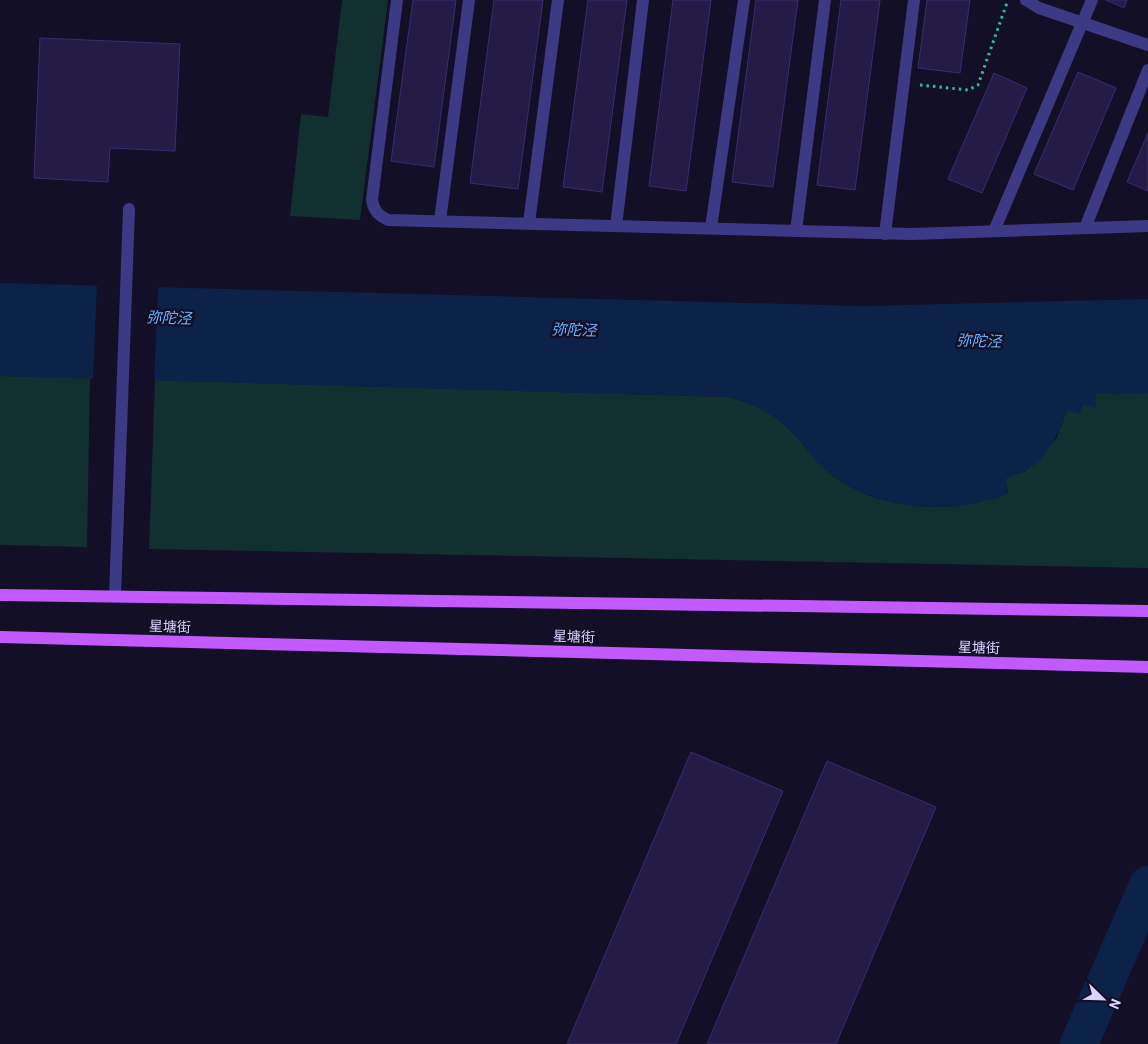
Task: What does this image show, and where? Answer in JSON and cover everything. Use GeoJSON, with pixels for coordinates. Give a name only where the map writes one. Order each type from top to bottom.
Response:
{"type":"FeatureCollection","features":[{"type":"Feature","properties":{"kind":"main road","name":"星塘街"},"geometry":{"type":"LineString","coordinates":[[0,595],[1148,611]]}},
{"type":"Feature","properties":{"kind":"main road","name":"星塘街"},"geometry":{"type":"LineString","coordinates":[[0,637],[1148,667]]}},
{"type":"Feature","properties":{"kind":"street"},"geometry":{"type":"LineString","coordinates":[[397,0],[372,200],[374,209],[379,216],[388,220],[886,234],[1148,226]]}},
{"type":"Feature","properties":{"kind":"street"},"geometry":{"type":"LineString","coordinates":[[440,221],[469,0]]}},
{"type":"Feature","properties":{"kind":"street"},"geometry":{"type":"LineString","coordinates":[[529,223],[558,0]]}},
{"type":"Feature","properties":{"kind":"street"},"geometry":{"type":"LineString","coordinates":[[616,226],[644,0]]}},
{"type":"Feature","properties":{"kind":"street"},"geometry":{"type":"LineString","coordinates":[[711,228],[744,0]]}},
{"type":"Feature","properties":{"kind":"street"},"geometry":{"type":"LineString","coordinates":[[796,231],[825,0]]}},
{"type":"Feature","properties":{"kind":"street"},"geometry":{"type":"LineString","coordinates":[[886,234],[914,0]]}},
{"type":"Feature","properties":{"kind":"street"},"geometry":{"type":"LineString","coordinates":[[1026,0],[1039,8],[1082,24],[1148,45]]}},
{"type":"Feature","properties":{"kind":"street"},"geometry":{"type":"LineString","coordinates":[[994,231],[1092,0]]}},
{"type":"Feature","properties":{"kind":"street"},"geometry":{"type":"LineString","coordinates":[[1085,228],[1148,70]]}},
{"type":"Feature","properties":{"kind":"street"},"geometry":{"type":"LineString","coordinates":[[115,596],[129,209]]}},
{"type":"Feature","properties":{"kind":"path"},"geometry":{"type":"LineString","coordinates":[[904,83],[968,90],[978,85],[1008,0]]}},
{"type":"Feature","properties":{"kind":"green space"},"geometry":{"type":"Polygon","coordinates":[[[342,0],[388,0],[360,220],[290,216],[301,114],[328,117],[342,0]]]}},
{"type":"Feature","properties":{"kind":"green space"},"geometry":{"type":"Polygon","coordinates":[[[0,376],[90,378],[87,547],[0,545],[0,376]]]}},
{"type":"Feature","properties":{"kind":"green space"},"geometry":{"type":"Polygon","coordinates":[[[155,380],[729,397],[746,402],[769,413],[794,434],[827,471],[867,495],[890,502],[914,506],[939,507],[963,505],[1008,493],[1005,478],[1024,472],[1056,439],[1067,410],[1083,405],[1096,394],[1148,393],[1148,568],[149,549],[155,380]]]}},
{"type":"Feature","properties":{"kind":"water","name":"弥陀泾"},"geometry":{"type":"Polygon","coordinates":[[[0,283],[861,306],[1148,299],[1148,393],[1096,394],[1096,408],[1083,405],[1079,414],[1067,410],[1052,444],[1038,462],[1029,469],[1005,478],[1008,494],[986,501],[963,505],[939,507],[914,506],[868,495],[847,484],[827,471],[783,423],[769,413],[729,397],[0,376],[0,283]]]}},
{"type":"Feature","properties":{"kind":"pier"},"geometry":{"type":"Polygon","coordinates":[[[97,283],[158,285],[154,382],[93,381],[97,283]]]}},
{"type":"Feature","properties":{"kind":"building"},"geometry":{"type":"Polygon","coordinates":[[[413,0],[456,0],[434,167],[391,161],[413,0]]]}},
{"type":"Feature","properties":{"kind":"building"},"geometry":{"type":"Polygon","coordinates":[[[494,0],[543,0],[518,189],[470,183],[494,0]]]}},
{"type":"Feature","properties":{"kind":"building"},"geometry":{"type":"Polygon","coordinates":[[[588,0],[627,0],[602,192],[563,187],[588,0]]]}},
{"type":"Feature","properties":{"kind":"building"},"geometry":{"type":"Polygon","coordinates":[[[673,0],[711,0],[686,191],[649,186],[673,0]]]}},
{"type":"Feature","properties":{"kind":"building"},"geometry":{"type":"Polygon","coordinates":[[[756,0],[798,0],[773,187],[732,182],[756,0]]]}},
{"type":"Feature","properties":{"kind":"building"},"geometry":{"type":"Polygon","coordinates":[[[841,0],[880,0],[855,190],[817,185],[841,0]]]}},
{"type":"Feature","properties":{"kind":"building"},"geometry":{"type":"Polygon","coordinates":[[[927,0],[970,0],[960,73],[918,68],[927,0]]]}},
{"type":"Feature","properties":{"kind":"building"},"geometry":{"type":"Polygon","coordinates":[[[1106,0],[1127,0],[1124,8],[1106,0]]]}},
{"type":"Feature","properties":{"kind":"building"},"geometry":{"type":"Polygon","coordinates":[[[40,38],[180,44],[175,151],[110,148],[108,182],[34,178],[40,38]]]}},
{"type":"Feature","properties":{"kind":"building"},"geometry":{"type":"Polygon","coordinates":[[[1078,72],[1116,88],[1073,190],[1034,174],[1078,72]]]}},
{"type":"Feature","properties":{"kind":"building"},"geometry":{"type":"Polygon","coordinates":[[[994,73],[1027,88],[982,193],[948,179],[994,73]]]}},
{"type":"Feature","properties":{"kind":"building"},"geometry":{"type":"Polygon","coordinates":[[[1148,133],[1148,191],[1127,182],[1148,133]]]}},
{"type":"Feature","properties":{"kind":"building"},"geometry":{"type":"Polygon","coordinates":[[[691,752],[783,791],[676,1044],[567,1044],[691,752]]]}},
{"type":"Feature","properties":{"kind":"building"},"geometry":{"type":"Polygon","coordinates":[[[827,761],[936,807],[836,1044],[707,1044],[827,761]]]}},
{"type":"Feature","properties":{"kind":"waterway"},"geometry":{"type":"LineString","coordinates":[[1079,1044],[1148,885]]}}]}
